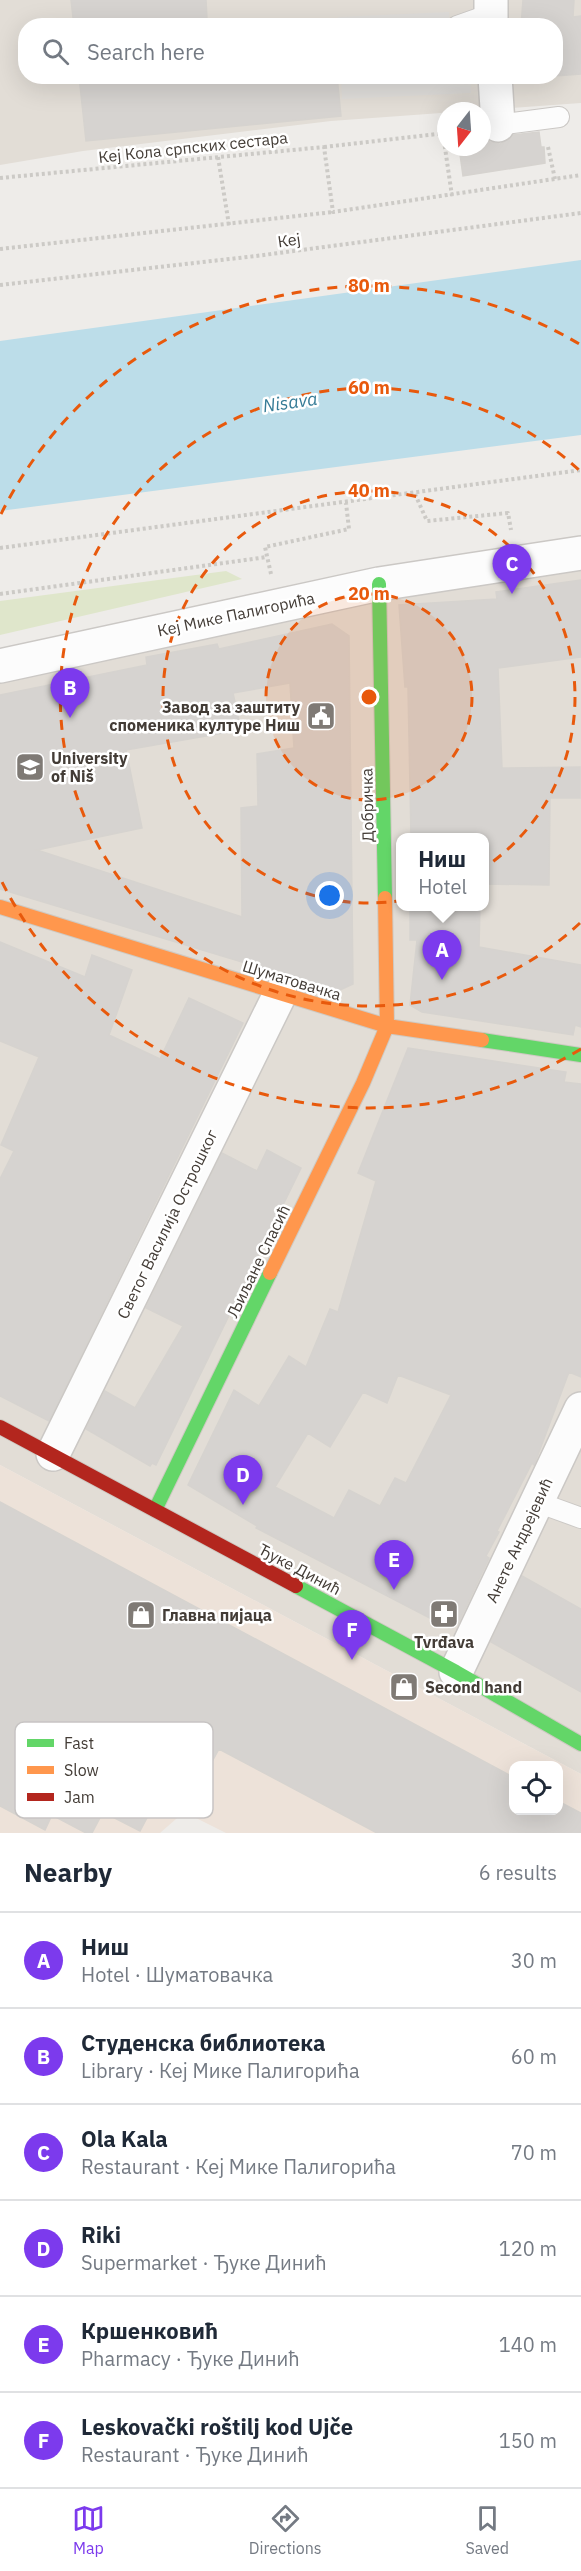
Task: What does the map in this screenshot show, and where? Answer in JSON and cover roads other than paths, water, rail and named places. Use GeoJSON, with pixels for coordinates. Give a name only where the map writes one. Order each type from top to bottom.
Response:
{"type":"FeatureCollection","features":[{"type":"Feature","properties":{"kind":"street"},"geometry":{"type":"LineString","coordinates":[[495,84],[498,125]]}},
{"type":"Feature","properties":{"kind":"street","name":"Кеј Мике Палигорића"},"geometry":{"type":"LineString","coordinates":[[0,666],[379,584],[581,553]]}},
{"type":"Feature","properties":{"kind":"street","name":"Добричка"},"geometry":{"type":"LineString","coordinates":[[379,584],[387,1026]]}},
{"type":"Feature","properties":{"kind":"street","name":"Шуматовачка"},"geometry":{"type":"LineString","coordinates":[[0,907],[387,1026],[581,1055]]}},
{"type":"Feature","properties":{"kind":"street","name":"Светог Василија Острошког"},"geometry":{"type":"LineString","coordinates":[[53,1454],[280,994]]}},
{"type":"Feature","properties":{"kind":"street","name":"Љиљане Спасић"},"geometry":{"type":"LineString","coordinates":[[155,1510],[355,1100],[387,1026]]}},
{"type":"Feature","properties":{"kind":"street","name":"Анете Андрејевић"},"geometry":{"type":"LineString","coordinates":[[456,1672],[581,1409]]}},
{"type":"Feature","properties":{"kind":"street","name":"Ђуке Динић"},"geometry":{"type":"LineString","coordinates":[[0,1427],[456,1672],[581,1744]]}},
{"type":"Feature","properties":{"kind":"lane"},"geometry":{"type":"LineString","coordinates":[[498,125],[551,118]]}},
{"type":"Feature","properties":{"kind":"lane"},"geometry":{"type":"LineString","coordinates":[[537,1502],[581,1518]]}},
{"type":"Feature","properties":{"kind":"water","name":"Nisava"},"geometry":{"type":"Polygon","coordinates":[[[581,260],[581,435],[0,511],[0,341],[581,260]]]}},
{"type":"Feature","properties":{"kind":"place","name":"Ola Kala"},"geometry":{"type":"Point","coordinates":[512,594]}},
{"type":"Feature","properties":{"kind":"place","name":"Завод за заштиту споменика културе Ниш"},"geometry":{"type":"Point","coordinates":[321,716]}},
{"type":"Feature","properties":{"kind":"place","name":"Студенска библиотека"},"geometry":{"type":"Point","coordinates":[70,718]}},
{"type":"Feature","properties":{"kind":"place","name":"University of Niš"},"geometry":{"type":"Point","coordinates":[30,767]}},
{"type":"Feature","properties":{"kind":"place","name":"Ниш"},"geometry":{"type":"Point","coordinates":[442,980]}},
{"type":"Feature","properties":{"kind":"place","name":"Riki"},"geometry":{"type":"Point","coordinates":[243,1505]}},
{"type":"Feature","properties":{"kind":"place","name":"Кршенковић"},"geometry":{"type":"Point","coordinates":[394,1590]}},
{"type":"Feature","properties":{"kind":"place","name":"Tvrđava"},"geometry":{"type":"Point","coordinates":[444,1614]}},
{"type":"Feature","properties":{"kind":"place","name":"Главна пијаца"},"geometry":{"type":"Point","coordinates":[141,1615]}},
{"type":"Feature","properties":{"kind":"place","name":"Leskovački roštilj kod Ujče"},"geometry":{"type":"Point","coordinates":[352,1660]}},
{"type":"Feature","properties":{"kind":"place","name":"Second hand"},"geometry":{"type":"Point","coordinates":[404,1687]}}]}
